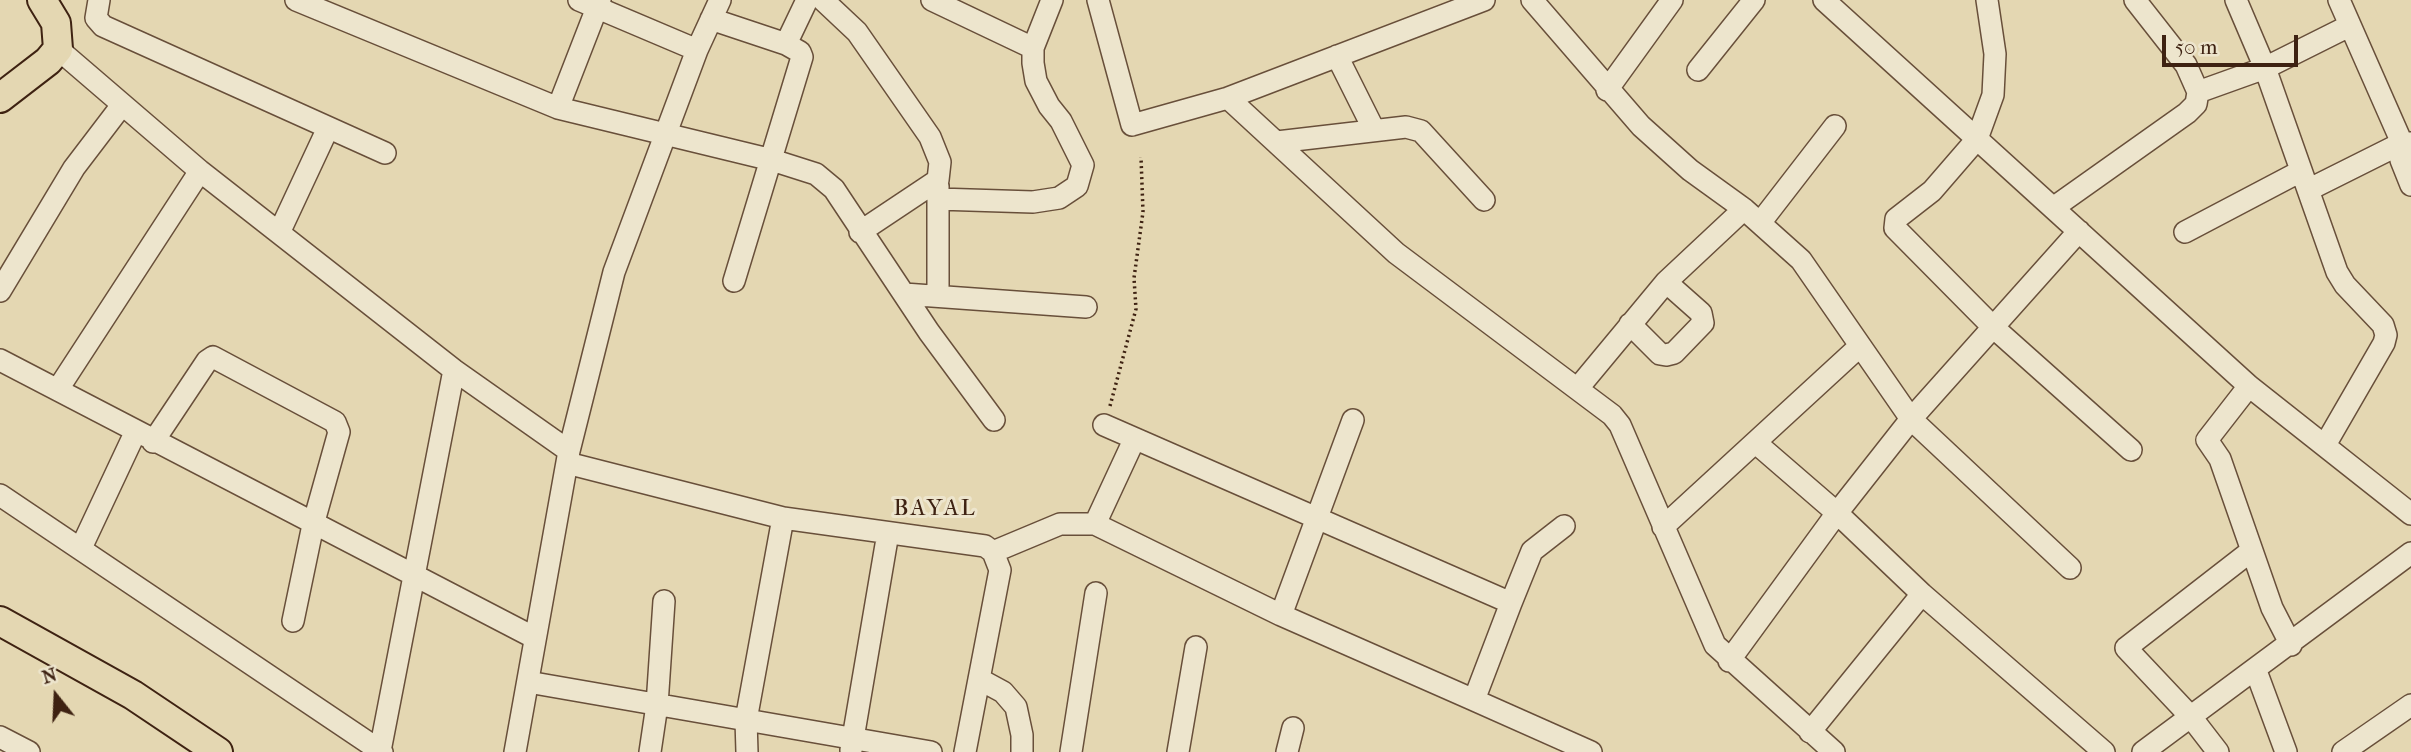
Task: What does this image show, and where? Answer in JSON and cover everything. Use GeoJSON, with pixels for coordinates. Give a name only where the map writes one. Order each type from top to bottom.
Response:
{"type":"FeatureCollection","features":[{"type":"Feature","properties":{"kind":"main road"},"geometry":{"type":"LineString","coordinates":[[0,98],[48,61],[58,49],[56,23],[43,0]]}},
{"type":"Feature","properties":{"kind":"main road"},"geometry":{"type":"LineString","coordinates":[[0,621],[133,695],[218,752]]}},
{"type":"Feature","properties":{"kind":"street"},"geometry":{"type":"LineString","coordinates":[[99,0],[96,18],[103,26],[385,153]]}},
{"type":"Feature","properties":{"kind":"street"},"geometry":{"type":"LineString","coordinates":[[296,0],[558,108],[772,160],[825,180],[994,419]]}},
{"type":"Feature","properties":{"kind":"street"},"geometry":{"type":"LineString","coordinates":[[786,44],[807,0]]}},
{"type":"Feature","properties":{"kind":"street"},"geometry":{"type":"LineString","coordinates":[[823,0],[856,32],[930,137],[940,162],[938,296]]}},
{"type":"Feature","properties":{"kind":"street"},"geometry":{"type":"LineString","coordinates":[[932,0],[1033,48]]}},
{"type":"Feature","properties":{"kind":"street"},"geometry":{"type":"LineString","coordinates":[[860,232],[938,189],[1033,202],[1059,198],[1076,186],[1083,165],[1037,81],[1033,48],[1052,0]]}},
{"type":"Feature","properties":{"kind":"street"},"geometry":{"type":"LineString","coordinates":[[1098,0],[1132,125],[1227,98],[1484,0]]}},
{"type":"Feature","properties":{"kind":"street"},"geometry":{"type":"LineString","coordinates":[[1532,0],[1607,90],[1662,146],[1744,209],[1801,260],[1911,419],[2070,568]]}},
{"type":"Feature","properties":{"kind":"street"},"geometry":{"type":"LineString","coordinates":[[1607,90],[1672,0]]}},
{"type":"Feature","properties":{"kind":"street"},"geometry":{"type":"LineString","coordinates":[[1698,70],[1754,0]]}},
{"type":"Feature","properties":{"kind":"street"},"geometry":{"type":"LineString","coordinates":[[1824,0],[2249,386],[2411,514]]}},
{"type":"Feature","properties":{"kind":"street"},"geometry":{"type":"LineString","coordinates":[[1987,0],[1994,54],[1993,95],[1977,139],[1932,191],[1896,219],[1895,228],[1993,327],[2131,450]]}},
{"type":"Feature","properties":{"kind":"street"},"geometry":{"type":"LineString","coordinates":[[2053,208],[2188,113],[2196,104],[2198,92],[2186,65],[2136,0]]}},
{"type":"Feature","properties":{"kind":"street"},"geometry":{"type":"LineString","coordinates":[[2236,0],[2265,68],[2337,272],[2345,285],[2383,325],[2386,335],[2325,445]]}},
{"type":"Feature","properties":{"kind":"street"},"geometry":{"type":"LineString","coordinates":[[2339,0],[2349,26],[2407,143],[2401,160],[2411,185]]}},
{"type":"Feature","properties":{"kind":"street"},"geometry":{"type":"LineString","coordinates":[[558,108],[592,3],[697,50]]}},
{"type":"Feature","properties":{"kind":"street"},"geometry":{"type":"LineString","coordinates":[[515,752],[568,457],[614,272],[668,136],[697,50],[715,9],[800,51],[802,57],[734,281]]}},
{"type":"Feature","properties":{"kind":"street"},"geometry":{"type":"LineString","coordinates":[[2198,92],[2265,68],[2349,26]]}},
{"type":"Feature","properties":{"kind":"street"},"geometry":{"type":"LineString","coordinates":[[58,49],[200,171],[568,457],[783,518],[985,546],[993,552],[1000,570],[965,752]]}},
{"type":"Feature","properties":{"kind":"street"},"geometry":{"type":"LineString","coordinates":[[1337,56],[1374,130]]}},
{"type":"Feature","properties":{"kind":"street"},"geometry":{"type":"LineString","coordinates":[[1227,98],[1396,253],[1606,409],[1620,425],[1712,640],[1729,661],[1834,752]]}},
{"type":"Feature","properties":{"kind":"street"},"geometry":{"type":"LineString","coordinates":[[0,291],[74,167],[122,105]]}},
{"type":"Feature","properties":{"kind":"street"},"geometry":{"type":"LineString","coordinates":[[1760,223],[1835,126]]}},
{"type":"Feature","properties":{"kind":"street"},"geometry":{"type":"LineString","coordinates":[[1277,142],[1406,127],[1421,131],[1484,200]]}},
{"type":"Feature","properties":{"kind":"street"},"geometry":{"type":"LineString","coordinates":[[279,233],[328,128]]}},
{"type":"Feature","properties":{"kind":"street"},"geometry":{"type":"LineString","coordinates":[[2185,232],[2304,180],[2407,143]]}},
{"type":"Feature","properties":{"kind":"street"},"geometry":{"type":"LineString","coordinates":[[58,388],[200,171]]}},
{"type":"Feature","properties":{"kind":"street"},"geometry":{"type":"LineString","coordinates":[[1578,388],[1666,282],[1744,209]]}},
{"type":"Feature","properties":{"kind":"street"},"geometry":{"type":"LineString","coordinates":[[1729,661],[1837,513],[1911,419],[2079,231]]}},
{"type":"Feature","properties":{"kind":"street"},"geometry":{"type":"LineString","coordinates":[[1630,324],[1660,354],[1666,355],[1674,353],[1703,323],[1701,313],[1666,282]]}},
{"type":"Feature","properties":{"kind":"street"},"geometry":{"type":"LineString","coordinates":[[904,293],[1086,307]]}},
{"type":"Feature","properties":{"kind":"street"},"geometry":{"type":"LineString","coordinates":[[1663,527],[1860,346]]}},
{"type":"Feature","properties":{"kind":"street"},"geometry":{"type":"LineString","coordinates":[[81,548],[144,437],[213,357],[338,426],[293,621]]}},
{"type":"Feature","properties":{"kind":"street"},"geometry":{"type":"LineString","coordinates":[[0,360],[535,638]]}},
{"type":"Feature","properties":{"kind":"street"},"geometry":{"type":"LineString","coordinates":[[0,495],[381,751],[412,575],[454,370]]}},
{"type":"Feature","properties":{"kind":"street"},"geometry":{"type":"LineString","coordinates":[[2249,386],[2207,437],[2220,459],[2239,507],[2251,551],[2272,608],[2291,645]]}},
{"type":"Feature","properties":{"kind":"street"},"geometry":{"type":"LineString","coordinates":[[1281,615],[1353,420]]}},
{"type":"Feature","properties":{"kind":"street"},"geometry":{"type":"LineString","coordinates":[[1104,425],[1511,603]]}},
{"type":"Feature","properties":{"kind":"street"},"geometry":{"type":"LineString","coordinates":[[1095,524],[1134,440]]}},
{"type":"Feature","properties":{"kind":"street"},"geometry":{"type":"LineString","coordinates":[[1756,443],[1837,513],[1922,594],[2104,752]]}},
{"type":"Feature","properties":{"kind":"street"},"geometry":{"type":"LineString","coordinates":[[747,752],[746,720],[783,518]]}},
{"type":"Feature","properties":{"kind":"street"},"geometry":{"type":"LineString","coordinates":[[993,552],[1038,530],[1060,524],[1095,524],[1281,615],[1591,752]]}},
{"type":"Feature","properties":{"kind":"street"},"geometry":{"type":"LineString","coordinates":[[1474,700],[1532,551],[1564,526]]}},
{"type":"Feature","properties":{"kind":"street"},"geometry":{"type":"LineString","coordinates":[[852,745],[888,533]]}},
{"type":"Feature","properties":{"kind":"street"},"geometry":{"type":"LineString","coordinates":[[2218,752],[2191,717],[2126,648],[2251,551]]}},
{"type":"Feature","properties":{"kind":"street"},"geometry":{"type":"LineString","coordinates":[[2143,752],[2256,671],[2411,553]]}},
{"type":"Feature","properties":{"kind":"street"},"geometry":{"type":"LineString","coordinates":[[1070,752],[1096,593]]}},
{"type":"Feature","properties":{"kind":"street"},"geometry":{"type":"LineString","coordinates":[[1810,732],[1922,594]]}},
{"type":"Feature","properties":{"kind":"street"},"geometry":{"type":"LineString","coordinates":[[650,752],[657,705],[664,601]]}},
{"type":"Feature","properties":{"kind":"street"},"geometry":{"type":"LineString","coordinates":[[1178,752],[1196,647]]}},
{"type":"Feature","properties":{"kind":"street"},"geometry":{"type":"LineString","coordinates":[[2256,671],[2286,752]]}},
{"type":"Feature","properties":{"kind":"street"},"geometry":{"type":"LineString","coordinates":[[979,679],[1003,692],[1016,707],[1022,736],[1021,752]]}},
{"type":"Feature","properties":{"kind":"street"},"geometry":{"type":"LineString","coordinates":[[528,682],[746,720],[852,745],[931,752]]}},
{"type":"Feature","properties":{"kind":"street"},"geometry":{"type":"LineString","coordinates":[[2343,752],[2411,705]]}},
{"type":"Feature","properties":{"kind":"street"},"geometry":{"type":"LineString","coordinates":[[1287,752],[1293,728]]}},
{"type":"Feature","properties":{"kind":"street"},"geometry":{"type":"LineString","coordinates":[[0,737],[23,751]]}},
{"type":"Feature","properties":{"kind":"path"},"geometry":{"type":"LineString","coordinates":[[1104,425],[1120,376],[1136,309],[1134,278],[1143,212],[1141,157]]}},
{"type":"Feature","properties":{"kind":"district","name":"BAYAL"},"geometry":{"type":"Point","coordinates":[935,509]}}]}
